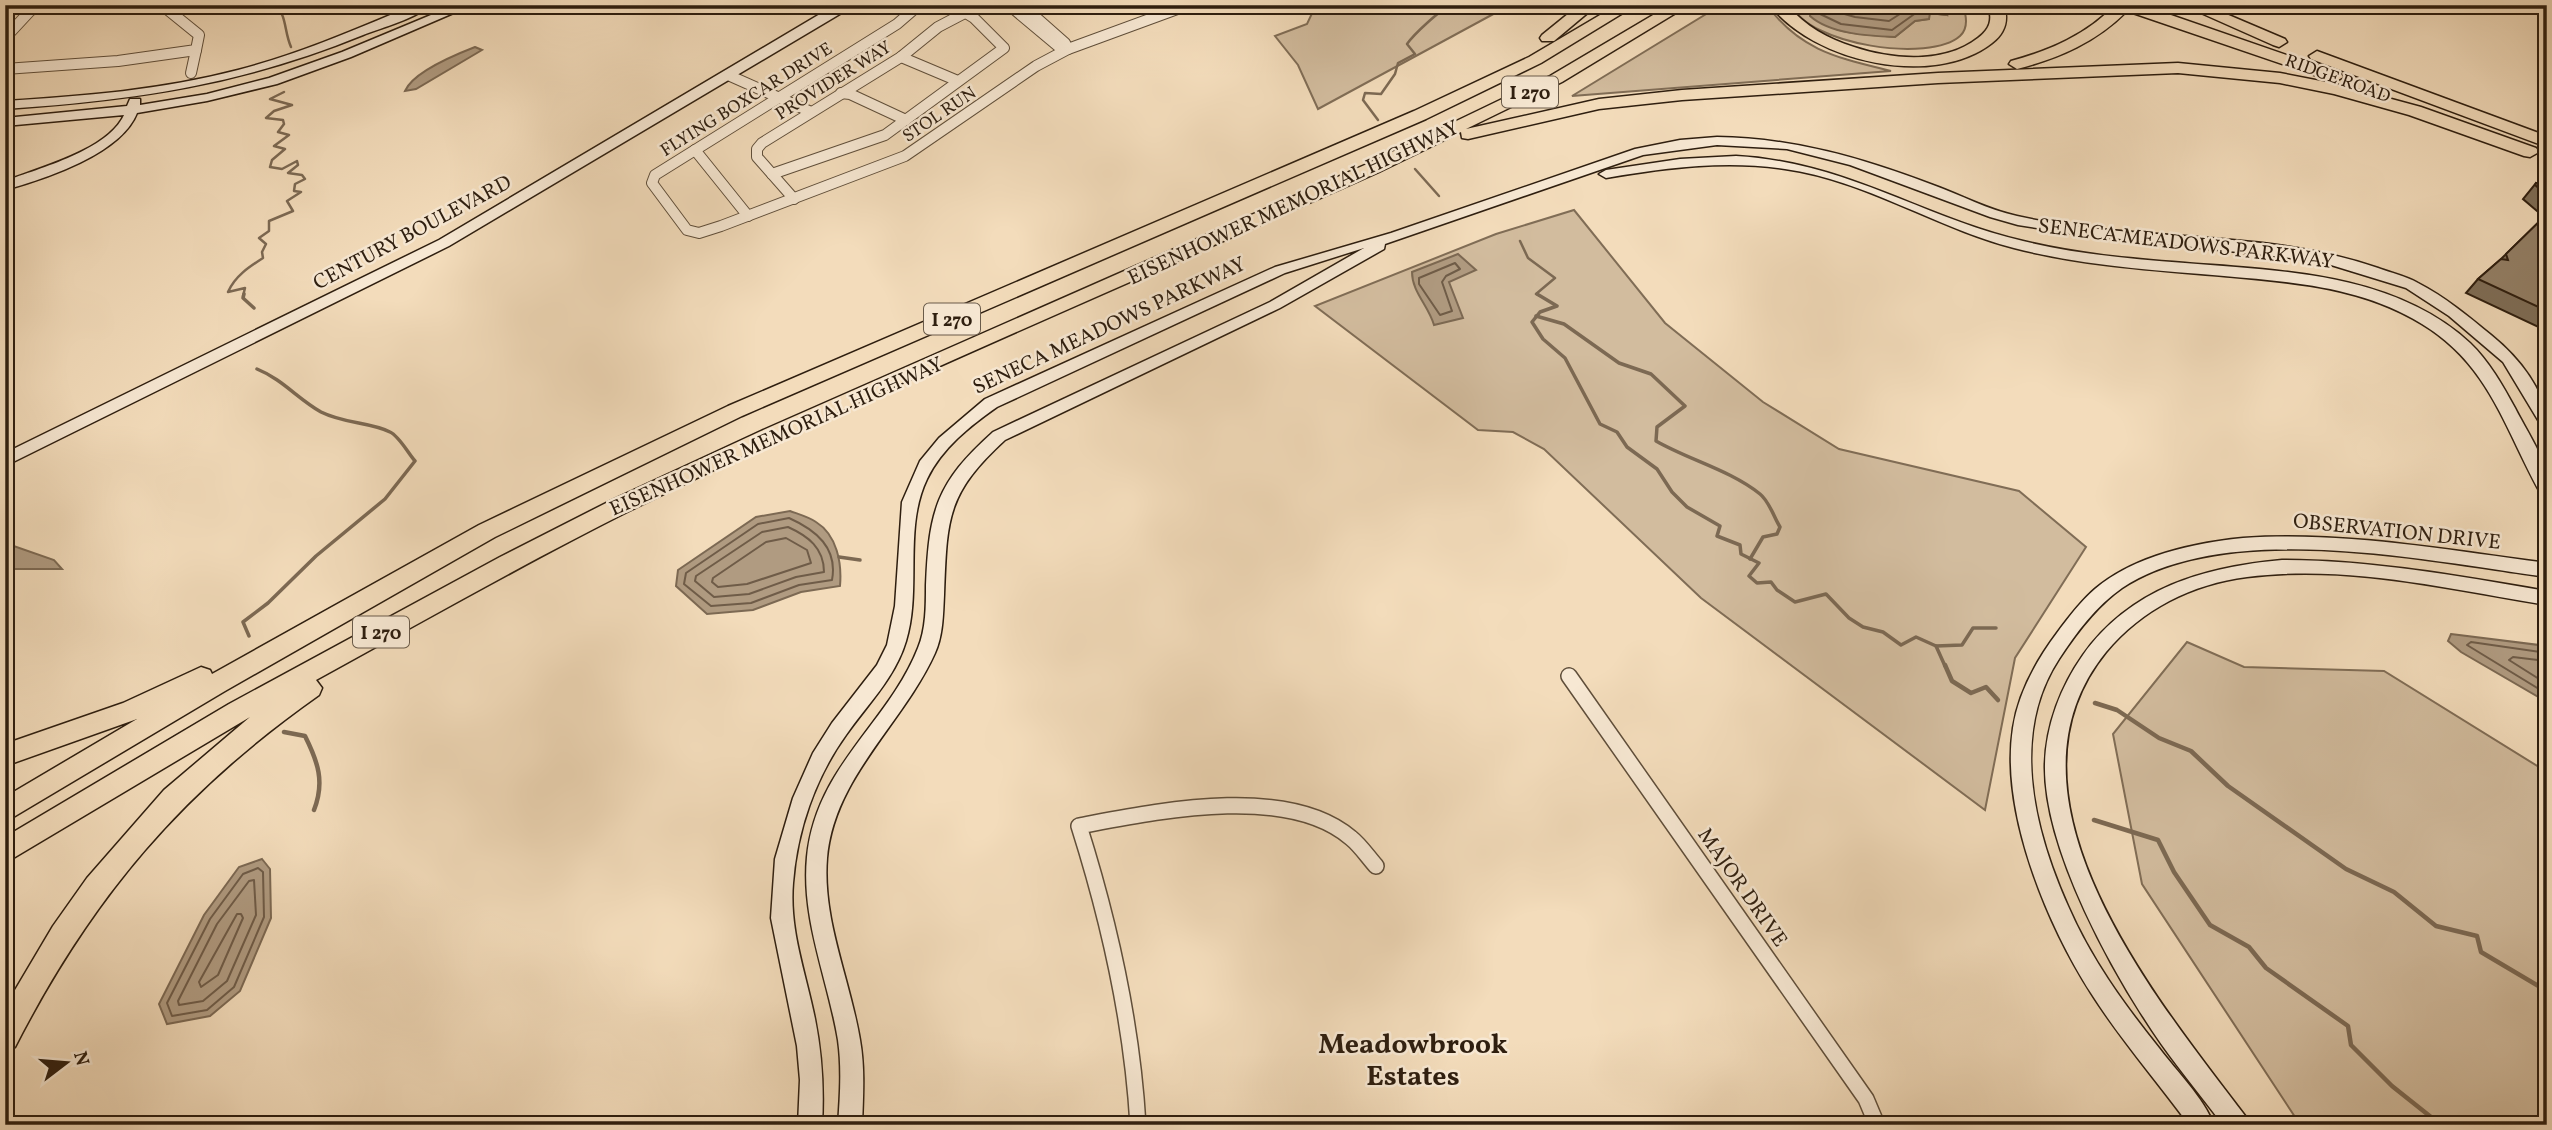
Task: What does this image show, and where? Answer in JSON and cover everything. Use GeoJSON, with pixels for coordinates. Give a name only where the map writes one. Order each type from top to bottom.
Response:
{"type":"FeatureCollection","features":[{"type":"Feature","properties":{"kind":"highway"},"geometry":{"type":"LineString","coordinates":[[1420,115],[1562,29],[1589,5]]}},
{"type":"Feature","properties":{"kind":"highway","name":"EISENHOWER MEMORIAL HIGHWAY"},"geometry":{"type":"LineString","coordinates":[[5,811],[216,684],[487,531],[735,411],[1420,115],[1535,60],[1629,5]]}},
{"type":"Feature","properties":{"kind":"highway","name":"EISENHOWER MEMORIAL HIGHWAY"},"geometry":{"type":"LineString","coordinates":[[5,851],[202,733],[380,633],[620,506],[768,436],[1373,168],[1556,79],[1681,5]]}},
{"type":"Feature","properties":{"kind":"highway"},"geometry":{"type":"LineString","coordinates":[[1778,5],[1790,19],[1818,39],[1858,53],[1910,61],[1962,55],[1985,44],[1997,29],[2000,15],[1996,5]]}},
{"type":"Feature","properties":{"kind":"highway"},"geometry":{"type":"LineString","coordinates":[[1938,78],[1986,71],[2042,58],[2084,41],[2125,5]]}},
{"type":"Feature","properties":{"kind":"highway","name":"RIDGE ROAD"},"geometry":{"type":"LineString","coordinates":[[2125,5],[2373,90],[2539,155]]}},
{"type":"Feature","properties":{"kind":"highway","name":"RIDGE ROAD"},"geometry":{"type":"LineString","coordinates":[[2170,5],[2278,42],[2547,142]]}},
{"type":"Feature","properties":{"kind":"highway"},"geometry":{"type":"LineString","coordinates":[[2191,5],[2278,42]]}},
{"type":"Feature","properties":{"kind":"highway"},"geometry":{"type":"LineString","coordinates":[[1373,168],[1485,128],[1599,104],[1938,78],[2178,68],[2231,71],[2280,78],[2384,102],[2539,155]]}},
{"type":"Feature","properties":{"kind":"highway"},"geometry":{"type":"LineString","coordinates":[[5,1037],[52,950],[109,871],[164,808],[283,705],[374,649],[768,436]]}},
{"type":"Feature","properties":{"kind":"highway"},"geometry":{"type":"LineString","coordinates":[[5,755],[132,710],[211,672],[345,599],[487,531]]}},
{"type":"Feature","properties":{"kind":"street"},"geometry":{"type":"LineString","coordinates":[[5,38],[31,10],[46,5]]}},
{"type":"Feature","properties":{"kind":"street"},"geometry":{"type":"LineString","coordinates":[[61,5],[89,5]]}},
{"type":"Feature","properties":{"kind":"street"},"geometry":{"type":"LineString","coordinates":[[162,5],[199,35],[191,73]]}},
{"type":"Feature","properties":{"kind":"street"},"geometry":{"type":"LineString","coordinates":[[5,105],[138,94],[219,79],[275,64],[425,5]]}},
{"type":"Feature","properties":{"kind":"street"},"geometry":{"type":"LineString","coordinates":[[5,122],[131,112],[215,96],[286,76],[466,5]]}},
{"type":"Feature","properties":{"kind":"street","name":"CENTURY BOULEVARD"},"geometry":{"type":"LineString","coordinates":[[5,460],[444,243],[728,75],[828,11],[831,16],[849,5]]}},
{"type":"Feature","properties":{"kind":"street","name":"FLYING BOXCAR DRIVE"},"geometry":{"type":"LineString","coordinates":[[699,233],[687,230],[652,183],[655,176],[897,24],[919,5]]}},
{"type":"Feature","properties":{"kind":"street"},"geometry":{"type":"LineString","coordinates":[[772,174],[885,135],[1004,48],[974,18],[953,5]]}},
{"type":"Feature","properties":{"kind":"street","name":"PROVIDER WAY"},"geometry":{"type":"LineString","coordinates":[[793,199],[757,157],[757,149],[762,143],[809,111],[901,57],[961,12],[980,5]]}},
{"type":"Feature","properties":{"kind":"street"},"geometry":{"type":"LineString","coordinates":[[1009,5],[1059,47],[1068,49]]}},
{"type":"Feature","properties":{"kind":"street"},"geometry":{"type":"LineString","coordinates":[[1022,5],[1065,43],[1068,49]]}},
{"type":"Feature","properties":{"kind":"street","name":"STOL RUN"},"geometry":{"type":"LineString","coordinates":[[699,233],[905,156],[1036,66],[1068,49],[1188,5]]}},
{"type":"Feature","properties":{"kind":"street"},"geometry":{"type":"LineString","coordinates":[[2541,5],[2547,10]]}},
{"type":"Feature","properties":{"kind":"street"},"geometry":{"type":"LineString","coordinates":[[5,69],[118,61],[196,50]]}},
{"type":"Feature","properties":{"kind":"street"},"geometry":{"type":"LineString","coordinates":[[901,57],[958,80]]}},
{"type":"Feature","properties":{"kind":"street"},"geometry":{"type":"LineString","coordinates":[[728,75],[809,111]]}},
{"type":"Feature","properties":{"kind":"street"},"geometry":{"type":"LineString","coordinates":[[841,93],[849,94],[906,120]]}},
{"type":"Feature","properties":{"kind":"street"},"geometry":{"type":"LineString","coordinates":[[5,186],[103,144],[124,128],[138,94]]}},
{"type":"Feature","properties":{"kind":"street","name":"SENECA MEADOWS PARKWAY"},"geometry":{"type":"LineString","coordinates":[[810,1125],[812,1098],[807,1034],[787,955],[781,902],[786,845],[803,797],[831,741],[878,678],[896,646],[903,612],[912,495],[928,464],[945,439],[990,402],[1280,270],[1394,237],[1640,152],[1680,143],[1721,139],[1794,146],[1862,163],[1976,208],[2016,220],[2065,229],[2298,253],[2340,260],[2410,285],[2479,330],[2510,358],[2547,421]]}},
{"type":"Feature","properties":{"kind":"street"},"geometry":{"type":"LineString","coordinates":[[695,150],[748,216]]}},
{"type":"Feature","properties":{"kind":"street","name":"SENECA MEADOWS PARKWAY"},"geometry":{"type":"LineString","coordinates":[[1567,179],[1715,160],[1776,164],[1815,170],[1837,177],[2016,244],[2104,259],[2319,280],[2360,291],[2393,302],[2424,318],[2472,355],[2497,393],[2547,490]]}},
{"type":"Feature","properties":{"kind":"street","name":"SENECA MEADOWS PARKWAY"},"geometry":{"type":"LineString","coordinates":[[850,1125],[849,1042],[818,906],[817,855],[835,794],[860,749],[907,687],[926,651],[934,623],[936,546],[941,507],[955,479],[999,436],[1275,305],[1394,237]]}},
{"type":"Feature","properties":{"kind":"street","name":"OBSERVATION DRIVE"},"geometry":{"type":"LineString","coordinates":[[2203,1125],[2100,987],[2059,912],[2038,853],[2024,786],[2021,741],[2032,695],[2050,653],[2104,592],[2134,573],[2171,559],[2219,548],[2278,543],[2361,547],[2547,570]]}},
{"type":"Feature","properties":{"kind":"street","name":"OBSERVATION DRIVE"},"geometry":{"type":"LineString","coordinates":[[2238,1125],[2161,1024],[2115,943],[2074,862],[2061,808],[2055,767],[2061,721],[2080,672],[2107,635],[2158,595],[2201,579],[2248,569],[2301,567],[2362,572],[2547,598]]}},
{"type":"Feature","properties":{"kind":"street","name":"MAJOR DRIVE"},"geometry":{"type":"LineString","coordinates":[[1569,676],[1866,1099],[1877,1125]]}},
{"type":"Feature","properties":{"kind":"street"},"geometry":{"type":"LineString","coordinates":[[1138,1125],[1136,1082],[1122,974],[1104,901],[1079,826],[1194,806],[1269,807],[1325,820],[1346,831],[1367,850],[1376,866]]}},
{"type":"Feature","properties":{"kind":"shaded area"},"geometry":{"type":"Polygon","coordinates":[[[1316,5],[1510,5],[1318,109],[1298,65],[1275,36],[1307,24],[1316,5]]]}},
{"type":"Feature","properties":{"kind":"shaded area"},"geometry":{"type":"Polygon","coordinates":[[[1721,5],[1767,5],[1780,21],[1807,43],[1838,57],[1891,71],[1572,96],[1721,5]]]}},
{"type":"Feature","properties":{"kind":"shaded area"},"geometry":{"type":"Polygon","coordinates":[[[1792,5],[1811,5],[1809,9],[1816,18],[1826,24],[1860,34],[1895,37],[1915,21],[1929,19],[1929,13],[1947,15],[1946,12],[1929,5],[1963,5],[1966,25],[1960,36],[1945,44],[1898,49],[1871,46],[1821,31],[1803,19],[1792,5]]]}},
{"type":"Feature","properties":{"kind":"shaded area"},"geometry":{"type":"Polygon","coordinates":[[[1574,210],[1665,323],[1763,402],[1839,449],[2019,491],[2086,547],[2015,658],[1985,810],[1701,598],[1544,449],[1513,432],[1478,430],[1315,306],[1496,234],[1574,210]]]}},
{"type":"Feature","properties":{"kind":"shaded area"},"geometry":{"type":"Polygon","coordinates":[[[2187,642],[2244,667],[2384,671],[2547,772],[2547,1125],[2299,1123],[2142,884],[2113,734],[2187,642]]]}},
{"type":"Feature","properties":{"kind":"water"},"geometry":{"type":"Polygon","coordinates":[[[1811,5],[1929,5],[1946,12],[1947,15],[1930,13],[1929,19],[1915,21],[1895,37],[1874,36],[1828,27],[1810,16],[1811,5]]]}},
{"type":"Feature","properties":{"kind":"water"},"geometry":{"type":"Polygon","coordinates":[[[475,47],[482,50],[416,89],[405,91],[426,71],[475,47]]]}},
{"type":"Feature","properties":{"kind":"water"},"geometry":{"type":"Polygon","coordinates":[[[1458,254],[1476,270],[1449,282],[1463,318],[1434,325],[1417,292],[1412,272],[1458,254]]]}},
{"type":"Feature","properties":{"kind":"water"},"geometry":{"type":"Polygon","coordinates":[[[790,511],[813,520],[829,534],[839,559],[840,586],[801,592],[753,610],[707,614],[676,586],[678,570],[756,517],[790,511]]]}},
{"type":"Feature","properties":{"kind":"water"},"geometry":{"type":"Polygon","coordinates":[[[5,543],[54,560],[62,569],[5,569],[5,543]]]}},
{"type":"Feature","properties":{"kind":"water"},"geometry":{"type":"Polygon","coordinates":[[[2451,634],[2547,646],[2547,702],[2461,652],[2448,641],[2451,634]]]}},
{"type":"Feature","properties":{"kind":"water"},"geometry":{"type":"Polygon","coordinates":[[[262,859],[270,869],[271,918],[240,991],[210,1016],[167,1024],[159,1004],[204,915],[239,867],[262,859]]]}},
{"type":"Feature","properties":{"kind":"building"},"geometry":{"type":"Polygon","coordinates":[[[2536,183],[2547,188],[2547,195],[2535,185],[2536,183]]]}},
{"type":"Feature","properties":{"kind":"building"},"geometry":{"type":"Polygon","coordinates":[[[2547,214],[2547,311],[2478,279],[2501,259],[2508,260],[2506,254],[2547,214]]]}},
{"type":"Feature","properties":{"kind":"waterway"},"geometry":{"type":"LineString","coordinates":[[276,5],[282,14],[291,47]]}},
{"type":"Feature","properties":{"kind":"waterway"},"geometry":{"type":"LineString","coordinates":[[1378,120],[1363,100],[1365,93],[1381,94],[1395,74],[1398,63],[1415,54],[1407,44],[1428,22],[1451,5]]}},
{"type":"Feature","properties":{"kind":"waterway"},"geometry":{"type":"LineString","coordinates":[[243,296],[245,288],[228,292],[238,277],[263,258],[262,252],[266,244],[259,238],[269,231],[269,221],[293,211],[287,201],[301,192],[294,191],[295,184],[305,179],[302,175],[288,173],[298,165],[297,161],[282,169],[270,167],[272,160],[285,149],[274,146],[289,135],[278,132],[284,124],[283,120],[266,118],[274,111],[292,105],[270,99],[284,92]]}},
{"type":"Feature","properties":{"kind":"waterway"},"geometry":{"type":"LineString","coordinates":[[1415,169],[1439,196]]}},
{"type":"Feature","properties":{"kind":"waterway"},"geometry":{"type":"LineString","coordinates":[[1520,241],[1528,258],[1555,278],[1536,294],[1540,296]]}},
{"type":"Feature","properties":{"kind":"waterway"},"geometry":{"type":"LineString","coordinates":[[244,294],[243,298],[254,308]]}},
{"type":"Feature","properties":{"kind":"waterway"},"geometry":{"type":"LineString","coordinates":[[1537,294],[1557,306],[1540,312],[1537,316]]}},
{"type":"Feature","properties":{"kind":"waterway"},"geometry":{"type":"LineString","coordinates":[[1537,316],[1564,324],[1619,363],[1651,374],[1685,406],[1657,427],[1656,441],[1736,478],[1763,497],[1780,527],[1777,534],[1763,537],[1750,559]]}},
{"type":"Feature","properties":{"kind":"waterway"},"geometry":{"type":"LineString","coordinates":[[1537,316],[1532,322],[1543,339],[1565,358],[1600,424],[1617,432],[1627,447],[1657,469],[1672,492],[1687,507],[1720,526],[1717,536],[1740,545],[1741,554],[1750,559]]}},
{"type":"Feature","properties":{"kind":"waterway"},"geometry":{"type":"LineString","coordinates":[[249,636],[243,622],[385,499],[415,461],[390,432],[321,412],[257,369]]}},
{"type":"Feature","properties":{"kind":"waterway"},"geometry":{"type":"LineString","coordinates":[[839,557],[860,560]]}},
{"type":"Feature","properties":{"kind":"waterway"},"geometry":{"type":"LineString","coordinates":[[1750,559],[1759,563],[1749,576],[1757,583],[1771,582],[1777,590],[1795,602],[1826,594],[1849,618],[1863,627],[1883,632],[1901,645],[1916,637],[1936,646]]}},
{"type":"Feature","properties":{"kind":"waterway"},"geometry":{"type":"LineString","coordinates":[[1936,646],[1962,645],[1973,628],[1996,628]]}},
{"type":"Feature","properties":{"kind":"waterway"},"geometry":{"type":"LineString","coordinates":[[1936,646],[1945,666]]}},
{"type":"Feature","properties":{"kind":"waterway"},"geometry":{"type":"LineString","coordinates":[[1945,665],[1952,681],[1971,693],[1986,687],[1998,700]]}},
{"type":"Feature","properties":{"kind":"waterway"},"geometry":{"type":"LineString","coordinates":[[2095,703],[2117,710],[2159,738],[2191,751],[2228,786],[2346,869],[2394,892],[2436,926],[2477,936],[2481,952],[2547,991]]}},
{"type":"Feature","properties":{"kind":"waterway"},"geometry":{"type":"LineString","coordinates":[[284,732],[305,736],[313,755],[319,781],[314,810]]}},
{"type":"Feature","properties":{"kind":"waterway"},"geometry":{"type":"LineString","coordinates":[[2094,820],[2158,840],[2174,872],[2210,925],[2249,947],[2266,968],[2348,1026],[2351,1045],[2392,1086],[2441,1125]]}},
{"type":"Feature","properties":{"kind":"district","name":"Meadowbrook Estates"},"geometry":{"type":"Point","coordinates":[1413,1059]}}]}
